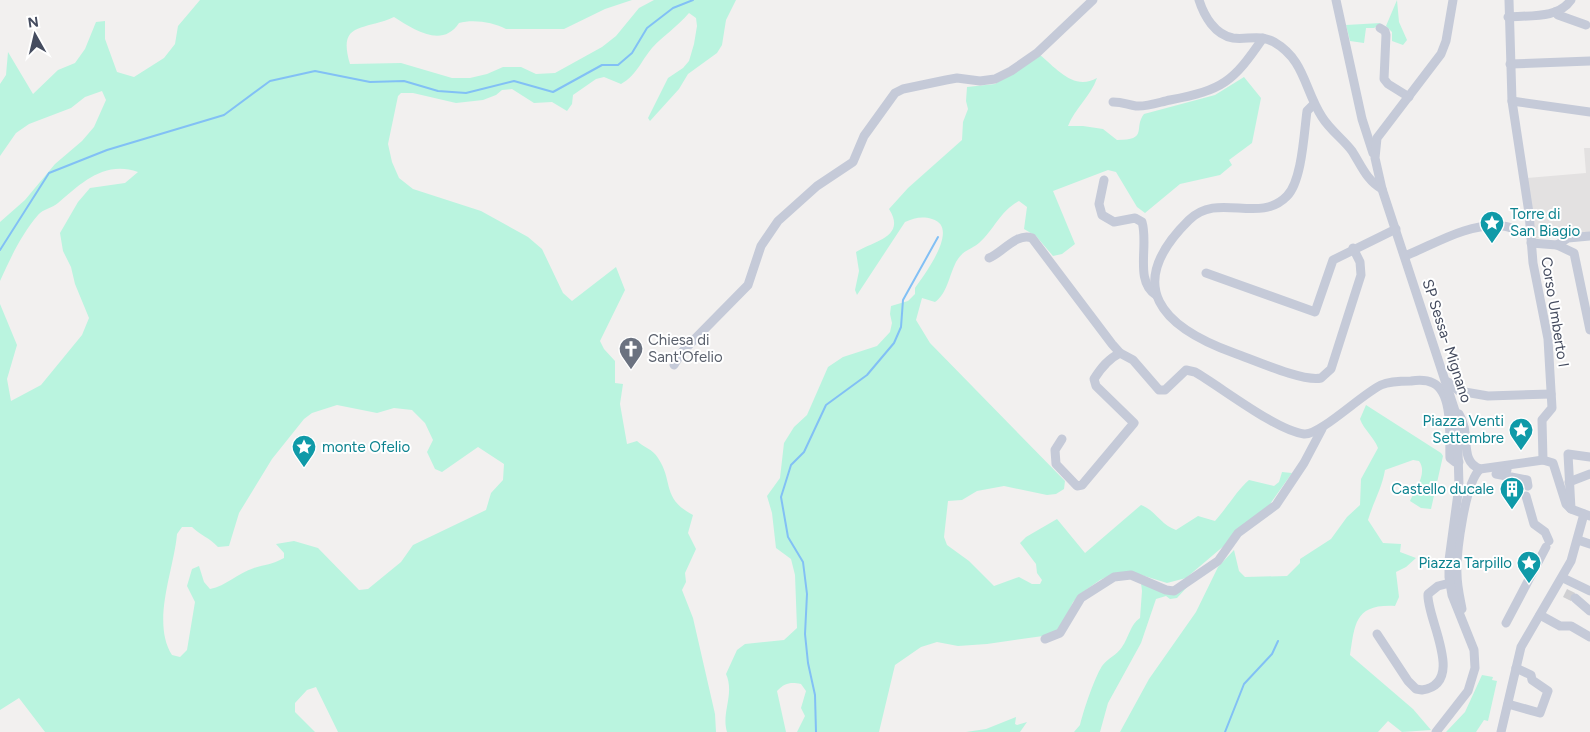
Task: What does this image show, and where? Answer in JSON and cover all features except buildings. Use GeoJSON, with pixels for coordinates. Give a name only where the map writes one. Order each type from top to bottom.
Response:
{"type":"FeatureCollection","features":[{"type":"Feature","properties":{"kind":"street"},"geometry":{"type":"LineString","coordinates":[[674,365],[682,352],[748,285],[761,246],[778,221],[817,186],[853,162],[864,136],[896,93],[903,89],[957,78],[980,81],[995,79],[1011,71],[1037,53],[1093,0]]}},
{"type":"Feature","properties":{"kind":"street"},"geometry":{"type":"LineString","coordinates":[[1199,0],[1210,23],[1226,35],[1233,38],[1263,38],[1279,45],[1297,61],[1314,104],[1331,128],[1348,146],[1370,180],[1382,189]]}},
{"type":"Feature","properties":{"kind":"street"},"geometry":{"type":"LineString","coordinates":[[1336,0],[1362,119],[1375,158]]}},
{"type":"Feature","properties":{"kind":"street","name":"SP Sessa- Mignano"},"geometry":{"type":"LineString","coordinates":[[1436,732],[1466,695],[1474,673],[1474,650],[1450,583],[1449,566],[1458,501],[1459,462],[1456,411],[1382,189],[1375,158],[1379,134],[1442,54],[1453,0]]}},
{"type":"Feature","properties":{"kind":"street","name":"Corso Umberto I"},"geometry":{"type":"LineString","coordinates":[[1509,0],[1508,17],[1512,101],[1535,278],[1548,339],[1552,408],[1542,420],[1543,460]]}},
{"type":"Feature","properties":{"kind":"street"},"geometry":{"type":"LineString","coordinates":[[1508,17],[1556,12],[1566,7],[1571,0]]}},
{"type":"Feature","properties":{"kind":"street"},"geometry":{"type":"LineString","coordinates":[[1556,12],[1558,15],[1586,24]]}},
{"type":"Feature","properties":{"kind":"street"},"geometry":{"type":"LineString","coordinates":[[1380,28],[1386,31],[1384,79],[1388,84],[1409,97]]}},
{"type":"Feature","properties":{"kind":"street"},"geometry":{"type":"LineString","coordinates":[[1113,102],[1126,102],[1134,106],[1203,94],[1214,90],[1232,76],[1263,38]]}},
{"type":"Feature","properties":{"kind":"street"},"geometry":{"type":"LineString","coordinates":[[1510,64],[1590,61]]}},
{"type":"Feature","properties":{"kind":"street"},"geometry":{"type":"LineString","coordinates":[[1512,101],[1590,112]]}},
{"type":"Feature","properties":{"kind":"street"},"geometry":{"type":"LineString","coordinates":[[1314,104],[1307,111],[1294,187],[1287,196],[1280,202],[1261,210],[1219,206],[1194,216],[1173,240],[1162,259],[1157,273],[1156,295],[1167,316],[1195,336],[1221,348],[1304,377],[1321,378],[1331,369],[1361,275],[1360,262],[1353,248]]}},
{"type":"Feature","properties":{"kind":"street"},"geometry":{"type":"LineString","coordinates":[[1104,180],[1099,204],[1102,215],[1114,222],[1135,218],[1142,222],[1146,237],[1144,278],[1151,292],[1156,295]]}},
{"type":"Feature","properties":{"kind":"street"},"geometry":{"type":"LineString","coordinates":[[1405,256],[1468,229],[1495,225],[1518,229],[1531,238],[1570,250],[1575,256],[1590,330]]}},
{"type":"Feature","properties":{"kind":"street"},"geometry":{"type":"LineString","coordinates":[[1206,273],[1315,312],[1333,260],[1353,248],[1396,228]]}},
{"type":"Feature","properties":{"kind":"street"},"geometry":{"type":"LineString","coordinates":[[989,258],[1018,239],[1028,236],[1032,238],[1120,353],[1133,360],[1160,390],[1165,390],[1183,372],[1189,370],[1227,391],[1279,425],[1305,434],[1323,427],[1358,399],[1383,384],[1401,381],[1430,381],[1440,388],[1445,399],[1449,416],[1450,458],[1455,462],[1459,462]]}},
{"type":"Feature","properties":{"kind":"street"},"geometry":{"type":"LineString","coordinates":[[1557,245],[1568,238],[1590,236]]}},
{"type":"Feature","properties":{"kind":"street"},"geometry":{"type":"LineString","coordinates":[[1062,439],[1055,450],[1056,464],[1077,486],[1082,485],[1134,423],[1096,386],[1094,379],[1100,368],[1113,356],[1120,353]]}},
{"type":"Feature","properties":{"kind":"street"},"geometry":{"type":"LineString","coordinates":[[1446,380],[1459,391],[1488,396],[1552,394]]}},
{"type":"Feature","properties":{"kind":"street"},"geometry":{"type":"LineString","coordinates":[[1456,411],[1466,428],[1469,462],[1480,469]]}},
{"type":"Feature","properties":{"kind":"street"},"geometry":{"type":"LineString","coordinates":[[1045,639],[1060,633],[1077,602],[1108,580],[1131,575],[1166,590],[1174,591],[1195,574],[1218,561],[1238,533],[1271,510],[1281,498],[1304,463],[1323,427]]}},
{"type":"Feature","properties":{"kind":"street"},"geometry":{"type":"LineString","coordinates":[[1571,509],[1568,454],[1590,457]]}},
{"type":"Feature","properties":{"kind":"street"},"geometry":{"type":"LineString","coordinates":[[1465,625],[1457,580],[1457,566],[1468,491],[1473,476],[1480,469],[1543,460],[1553,463],[1562,498],[1571,509],[1587,515],[1563,578],[1562,590],[1540,615],[1523,644],[1501,732]]}},
{"type":"Feature","properties":{"kind":"street"},"geometry":{"type":"LineString","coordinates":[[1525,463],[1523,469],[1500,471],[1496,474],[1527,480],[1528,486]]}},
{"type":"Feature","properties":{"kind":"street"},"geometry":{"type":"LineString","coordinates":[[1569,482],[1590,474]]}},
{"type":"Feature","properties":{"kind":"street"},"geometry":{"type":"LineString","coordinates":[[1506,623],[1546,548],[1545,532],[1534,524],[1526,496]]}},
{"type":"Feature","properties":{"kind":"street"},"geometry":{"type":"LineString","coordinates":[[1578,540],[1590,544]]}},
{"type":"Feature","properties":{"kind":"street"},"geometry":{"type":"LineString","coordinates":[[1563,578],[1590,591]]}},
{"type":"Feature","properties":{"kind":"street"},"geometry":{"type":"LineString","coordinates":[[1377,634],[1412,685],[1422,690],[1434,686],[1441,676],[1443,660],[1428,594],[1438,586],[1450,583]]}},
{"type":"Feature","properties":{"kind":"street"},"geometry":{"type":"LineString","coordinates":[[1575,598],[1590,611]]}},
{"type":"Feature","properties":{"kind":"street"},"geometry":{"type":"LineString","coordinates":[[1540,615],[1560,626],[1571,626],[1590,637]]}},
{"type":"Feature","properties":{"kind":"street"},"geometry":{"type":"LineString","coordinates":[[1508,704],[1540,713],[1548,691],[1532,680],[1531,675],[1516,668]]}},
{"type":"Feature","properties":{"kind":"shaded area"},"geometry":{"type":"Polygon","coordinates":[[[1584,148],[1590,148],[1590,234],[1534,239],[1527,178],[1586,173],[1584,148]]]}},
{"type":"Feature","properties":{"kind":"green space"},"geometry":{"type":"Polygon","coordinates":[[[200,0],[632,0],[605,9],[564,29],[506,29],[489,23],[470,21],[459,23],[452,31],[436,36],[418,31],[394,17],[356,30],[350,34],[347,40],[350,64],[401,63],[452,78],[470,78],[487,74],[503,67],[521,67],[536,74],[555,73],[602,47],[616,36],[639,8],[654,0],[736,0],[726,20],[722,45],[717,53],[688,74],[679,89],[650,121],[648,118],[668,78],[683,68],[689,61],[697,26],[696,18],[689,13],[652,48],[635,72],[626,80],[621,84],[604,77],[596,79],[573,95],[572,104],[567,111],[552,102],[534,103],[512,89],[502,90],[496,95],[483,100],[456,103],[413,93],[401,93],[398,96],[388,144],[392,162],[399,178],[413,189],[481,211],[528,237],[542,249],[563,293],[572,301],[616,267],[625,290],[600,341],[604,349],[615,361],[615,383],[623,384],[620,404],[627,444],[637,441],[656,455],[663,467],[672,496],[683,509],[693,515],[688,533],[696,549],[685,573],[686,582],[682,590],[693,618],[715,714],[716,732],[338,732],[316,687],[307,690],[295,703],[295,712],[315,732],[45,732],[19,698],[0,710],[0,304],[17,345],[7,379],[11,401],[41,385],[82,335],[89,318],[75,284],[71,267],[63,251],[60,233],[78,202],[90,188],[125,183],[138,172],[126,169],[104,171],[85,181],[56,205],[40,213],[21,238],[0,281],[0,222],[25,200],[55,164],[82,141],[94,127],[106,100],[102,91],[85,97],[71,108],[29,124],[16,133],[0,156],[0,84],[6,75],[8,52],[33,94],[58,70],[75,63],[85,49],[96,22],[105,21],[105,39],[117,72],[134,77],[164,58],[175,44],[178,26],[200,0]],[[337,405],[312,413],[304,419],[272,459],[239,513],[229,546],[218,547],[192,527],[182,527],[177,534],[165,596],[163,627],[166,642],[172,655],[180,657],[187,650],[195,602],[187,586],[192,569],[199,566],[204,582],[210,589],[248,570],[284,558],[284,553],[276,544],[294,541],[318,548],[359,590],[368,589],[401,562],[413,545],[486,510],[491,493],[503,480],[504,464],[478,447],[442,472],[435,469],[427,452],[433,440],[425,423],[412,410],[394,408],[377,413],[337,405]]]}},
{"type":"Feature","properties":{"kind":"green space"},"geometry":{"type":"Polygon","coordinates":[[[1397,0],[1399,22],[1407,40],[1403,45],[1392,41],[1392,32],[1386,26],[1397,0]]]}},
{"type":"Feature","properties":{"kind":"green space"},"geometry":{"type":"Polygon","coordinates":[[[1381,23],[1374,28],[1366,28],[1364,43],[1350,41],[1346,25],[1381,23]]]}},
{"type":"Feature","properties":{"kind":"green space"},"geometry":{"type":"Polygon","coordinates":[[[1040,55],[1059,72],[1073,80],[1081,82],[1097,78],[1091,91],[1068,126],[1103,129],[1117,140],[1133,138],[1137,135],[1144,114],[1215,95],[1244,77],[1261,98],[1252,143],[1229,160],[1232,165],[1220,175],[1180,184],[1145,213],[1137,207],[1116,172],[1108,170],[1053,191],[1075,244],[1062,254],[1053,256],[1036,236],[1024,229],[1027,207],[1019,201],[1002,215],[979,243],[964,252],[959,258],[939,299],[935,302],[922,298],[916,320],[930,343],[1065,481],[1064,489],[1056,494],[1047,495],[1004,486],[977,491],[962,500],[948,501],[944,537],[947,545],[969,561],[994,586],[1019,577],[1032,584],[1040,584],[1042,580],[1037,573],[1036,564],[1020,543],[1026,537],[1057,519],[1085,553],[1141,505],[1150,510],[1166,525],[1176,530],[1198,516],[1215,521],[1249,480],[1274,486],[1279,482],[1282,472],[1292,473],[1265,511],[1186,578],[1167,583],[1138,574],[1115,573],[1100,580],[1083,592],[1073,602],[1060,629],[1043,636],[958,646],[937,642],[921,647],[895,665],[879,732],[797,732],[805,716],[801,708],[806,691],[801,684],[794,683],[785,685],[777,691],[786,732],[727,732],[726,718],[729,689],[726,674],[737,650],[745,644],[784,640],[797,628],[795,575],[791,559],[776,548],[772,513],[767,496],[780,478],[784,443],[794,427],[807,415],[828,367],[843,357],[877,346],[890,332],[892,323],[891,306],[908,301],[915,294],[915,288],[938,252],[943,231],[940,224],[932,219],[918,218],[905,222],[857,295],[855,290],[859,271],[856,252],[886,237],[891,232],[894,226],[889,209],[908,188],[962,140],[963,122],[968,109],[966,101],[967,87],[995,84],[1040,55]]]}},
{"type":"Feature","properties":{"kind":"green space"},"geometry":{"type":"Polygon","coordinates":[[[1366,405],[1443,456],[1431,509],[1421,508],[1410,501],[1421,476],[1422,471],[1419,461],[1413,460],[1385,470],[1368,520],[1383,543],[1401,544],[1400,552],[1416,558],[1406,567],[1396,572],[1399,597],[1395,606],[1372,608],[1359,618],[1350,655],[1413,709],[1431,730],[1402,732],[1388,721],[1378,732],[1120,732],[1149,679],[1196,612],[1218,567],[1234,550],[1239,571],[1245,577],[1287,576],[1300,563],[1300,559],[1331,539],[1347,517],[1360,505],[1361,479],[1378,448],[1360,419],[1366,405]]]}},
{"type":"Feature","properties":{"kind":"green space"},"geometry":{"type":"Polygon","coordinates":[[[1141,583],[1173,594],[1188,586],[1177,598],[1170,599],[1166,596],[1156,599],[1141,643],[1108,703],[1100,732],[1074,732],[1080,725],[1102,666],[1120,650],[1134,624],[1140,618],[1141,583]]]}},
{"type":"Feature","properties":{"kind":"green space"},"geometry":{"type":"Polygon","coordinates":[[[1482,675],[1493,677],[1492,680],[1497,681],[1488,721],[1484,720],[1476,732],[1446,732],[1465,712],[1482,675]]]}},
{"type":"Feature","properties":{"kind":"green space"},"geometry":{"type":"Polygon","coordinates":[[[1016,717],[1015,724],[1017,725],[1027,722],[1020,732],[966,732],[986,729],[1016,717]]]}},
{"type":"Feature","properties":{"kind":"waterway"},"geometry":{"type":"LineString","coordinates":[[0,250],[49,173],[107,150],[224,115],[270,81],[315,71],[370,82],[404,81],[438,91],[466,93],[514,81],[553,92],[602,65],[618,65],[632,53],[647,28],[673,8],[693,0]]}},
{"type":"Feature","properties":{"kind":"waterway"},"geometry":{"type":"LineString","coordinates":[[816,732],[815,695],[808,663],[805,634],[807,594],[803,562],[788,537],[781,497],[791,465],[804,452],[826,405],[867,375],[894,343],[901,327],[903,300],[938,237]]}},
{"type":"Feature","properties":{"kind":"waterway"},"geometry":{"type":"LineString","coordinates":[[1225,732],[1244,684],[1272,654],[1278,641]]}},
{"type":"Feature","properties":{"kind":"tunnel"},"geometry":{"type":"LineString","coordinates":[[1565,593],[1575,598]]}},
{"type":"Feature","properties":{"kind":"place","name":"Torre di San Biagio"},"geometry":{"type":"Point","coordinates":[1492,244]}},
{"type":"Feature","properties":{"kind":"place","name":"Chiesa di Sant'Ofelio"},"geometry":{"type":"Point","coordinates":[631,370]}},
{"type":"Feature","properties":{"kind":"place","name":"Piazza Venti Settembre"},"geometry":{"type":"Point","coordinates":[1521,451]}},
{"type":"Feature","properties":{"kind":"place","name":"monte Ofelio"},"geometry":{"type":"Point","coordinates":[304,468]}},
{"type":"Feature","properties":{"kind":"place","name":"Castello ducale"},"geometry":{"type":"Point","coordinates":[1512,510]}},
{"type":"Feature","properties":{"kind":"place","name":"Piazza Tarpillo"},"geometry":{"type":"Point","coordinates":[1529,584]}}]}
